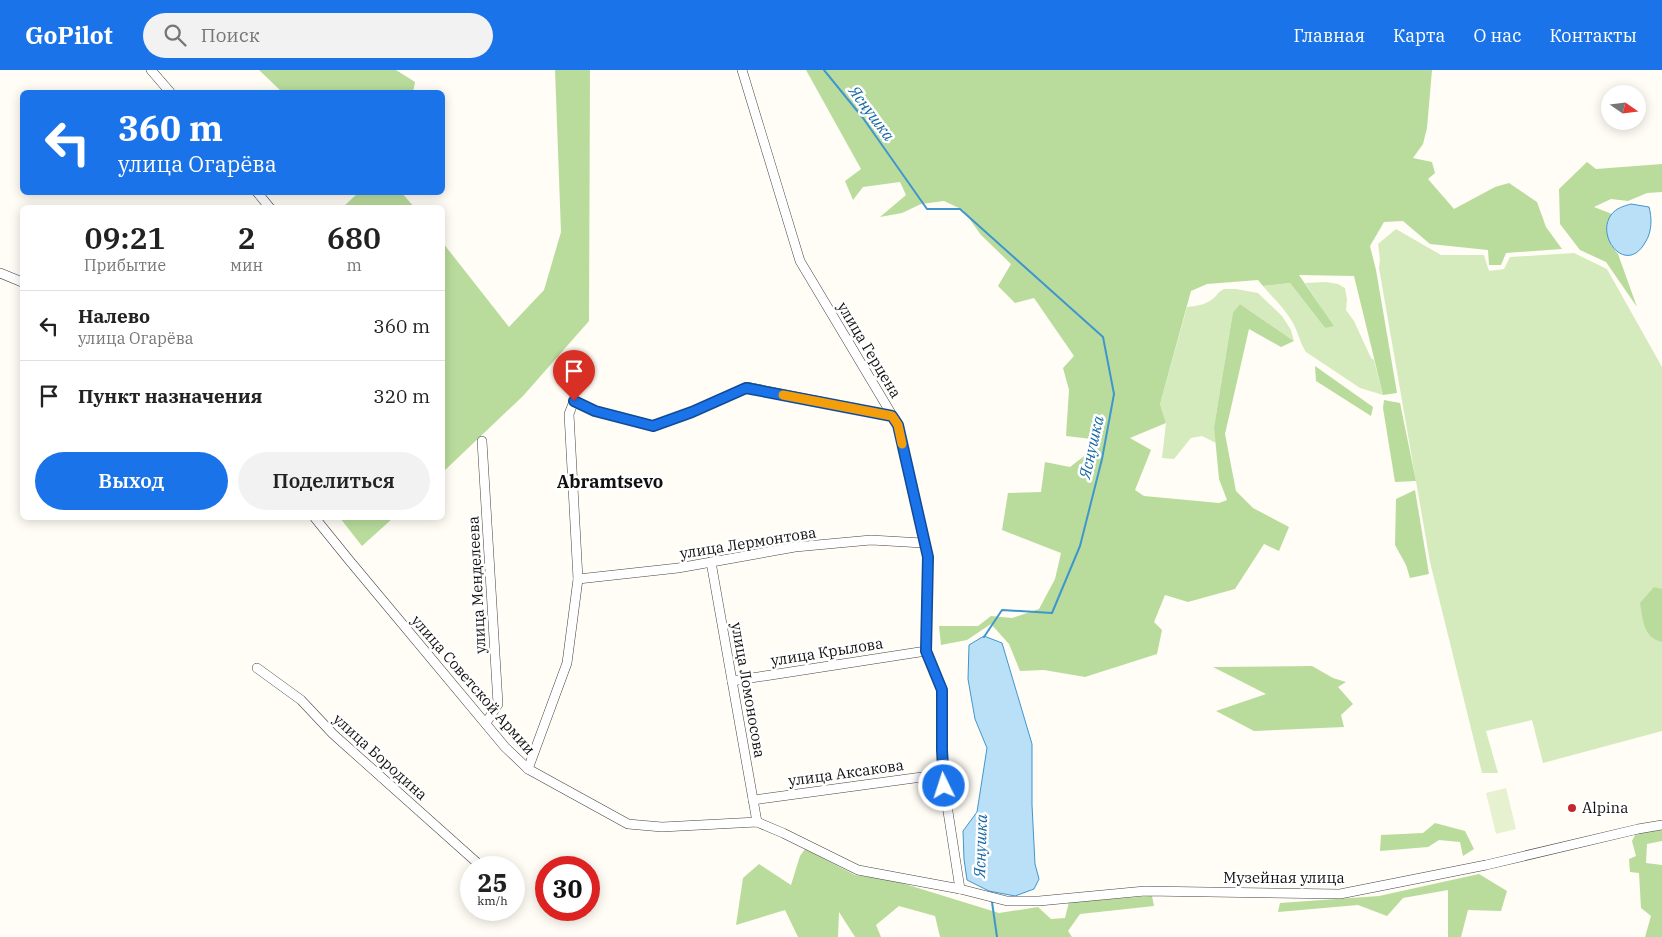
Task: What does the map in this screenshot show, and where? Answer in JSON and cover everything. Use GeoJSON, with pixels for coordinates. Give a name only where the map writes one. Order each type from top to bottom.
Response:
{"type":"FeatureCollection","features":[{"type":"Feature","properties":{"kind":"street"},"geometry":{"type":"LineString","coordinates":[[151,70],[168,90]]}},
{"type":"Feature","properties":{"kind":"street","name":"улица Герцена"},"geometry":{"type":"LineString","coordinates":[[742,70],[800,261],[898,425],[923,543],[928,557],[926,651],[942,690],[944,774],[960,889]]}},
{"type":"Feature","properties":{"kind":"street"},"geometry":{"type":"LineString","coordinates":[[259,195],[268,205]]}},
{"type":"Feature","properties":{"kind":"street"},"geometry":{"type":"LineString","coordinates":[[0,273],[20,281]]}},
{"type":"Feature","properties":{"kind":"street"},"geometry":{"type":"LineString","coordinates":[[528,769],[567,663],[578,579],[569,414],[574,401],[595,411],[653,426],[692,412],[746,388],[892,416]]}},
{"type":"Feature","properties":{"kind":"street","name":"улица Менделеева"},"geometry":{"type":"LineString","coordinates":[[482,441],[498,704],[486,723]]}},
{"type":"Feature","properties":{"kind":"street","name":"улица Советской Армии"},"geometry":{"type":"LineString","coordinates":[[318,520],[506,747],[528,769],[628,824],[662,827],[757,822],[784,832],[858,870],[960,889]]}},
{"type":"Feature","properties":{"kind":"street","name":"улица Лермонтова"},"geometry":{"type":"LineString","coordinates":[[578,579],[711,562],[795,547],[871,540],[923,543]]}},
{"type":"Feature","properties":{"kind":"street","name":"улица Ломоносова"},"geometry":{"type":"LineString","coordinates":[[711,562],[757,822]]}},
{"type":"Feature","properties":{"kind":"street","name":"улица Крылова"},"geometry":{"type":"LineString","coordinates":[[732,681],[926,651]]}},
{"type":"Feature","properties":{"kind":"street","name":"улица Бородина"},"geometry":{"type":"LineString","coordinates":[[257,668],[301,700],[332,734],[469,856]]}},
{"type":"Feature","properties":{"kind":"street","name":"улица Аксакова"},"geometry":{"type":"LineString","coordinates":[[753,800],[944,774]]}},
{"type":"Feature","properties":{"kind":"street","name":"Музейная улица"},"geometry":{"type":"LineString","coordinates":[[960,889],[1007,901],[1039,901],[1145,891],[1340,894],[1486,865],[1662,825]]}},
{"type":"Feature","properties":{"kind":"green space"},"geometry":{"type":"Polygon","coordinates":[[[259,70],[396,70],[415,82],[413,90],[280,90],[259,70]]]}},
{"type":"Feature","properties":{"kind":"green space"},"geometry":{"type":"Polygon","coordinates":[[[555,70],[590,70],[589,321],[523,396],[445,470],[445,246],[509,327],[544,290],[561,232],[555,70]]]}},
{"type":"Feature","properties":{"kind":"green space"},"geometry":{"type":"Polygon","coordinates":[[[806,70],[1432,70],[1427,128],[1423,144],[1413,158],[1432,162],[1435,173],[1428,179],[1454,209],[1495,187],[1509,183],[1537,202],[1546,227],[1562,249],[1506,253],[1501,265],[1489,265],[1488,250],[1430,244],[1403,221],[1384,222],[1370,246],[1376,270],[1397,393],[1383,395],[1354,276],[1299,275],[1334,326],[1325,328],[1290,283],[1263,286],[1258,280],[1207,284],[1191,291],[1160,404],[1166,423],[1130,438],[1151,450],[1135,490],[1144,496],[1219,503],[1227,500],[1219,479],[1214,427],[1233,312],[1240,304],[1294,341],[1281,347],[1249,329],[1225,434],[1236,491],[1253,508],[1289,527],[1279,551],[1264,544],[1235,589],[1188,602],[1165,595],[1154,622],[1162,630],[1157,654],[1085,677],[1044,670],[1020,671],[1009,644],[991,624],[967,640],[941,645],[939,626],[978,626],[991,616],[1012,618],[1039,609],[1055,579],[1061,553],[1002,530],[1008,493],[1041,492],[1045,462],[1070,467],[1097,446],[1092,439],[1066,436],[1069,390],[1063,368],[1074,356],[1034,298],[1015,303],[998,286],[1011,264],[981,235],[963,210],[944,201],[921,204],[902,213],[880,217],[906,195],[900,182],[863,187],[853,200],[845,181],[861,169],[806,70]]]}},
{"type":"Feature","properties":{"kind":"green space"},"geometry":{"type":"Polygon","coordinates":[[[1587,162],[1596,169],[1662,164],[1662,192],[1647,193],[1628,201],[1611,199],[1594,207],[1612,214],[1607,222],[1611,245],[1618,254],[1637,307],[1606,262],[1580,250],[1560,224],[1559,189],[1587,162]]]}},
{"type":"Feature","properties":{"kind":"green space"},"geometry":{"type":"Polygon","coordinates":[[[356,195],[404,195],[412,205],[345,205],[356,195]]]}},
{"type":"Feature","properties":{"kind":"green space"},"geometry":{"type":"Polygon","coordinates":[[[1396,229],[1441,255],[1484,255],[1489,271],[1504,269],[1510,257],[1574,253],[1607,269],[1662,367],[1662,731],[1543,763],[1532,720],[1486,731],[1498,773],[1482,773],[1430,562],[1379,268],[1378,244],[1396,229]]]}},
{"type":"Feature","properties":{"kind":"green space"},"geometry":{"type":"Polygon","coordinates":[[[1326,282],[1338,284],[1345,288],[1346,310],[1354,321],[1371,358],[1374,360],[1383,395],[1360,388],[1306,352],[1290,318],[1263,286],[1290,283],[1325,328],[1333,325],[1305,283],[1326,282]]]}},
{"type":"Feature","properties":{"kind":"green space"},"geometry":{"type":"Polygon","coordinates":[[[1224,289],[1258,293],[1282,316],[1291,330],[1294,341],[1240,304],[1233,312],[1214,427],[1216,443],[1202,436],[1191,438],[1174,459],[1162,458],[1166,423],[1160,404],[1187,307],[1206,303],[1224,289]]]}},
{"type":"Feature","properties":{"kind":"green space"},"geometry":{"type":"Polygon","coordinates":[[[1315,366],[1373,407],[1371,416],[1316,381],[1315,366]]]}},
{"type":"Feature","properties":{"kind":"green space"},"geometry":{"type":"Polygon","coordinates":[[[1384,400],[1400,403],[1416,481],[1395,482],[1383,408],[1384,400]]]}},
{"type":"Feature","properties":{"kind":"green space"},"geometry":{"type":"Polygon","coordinates":[[[1415,490],[1429,574],[1410,578],[1406,565],[1395,545],[1396,499],[1415,490]]]}},
{"type":"Feature","properties":{"kind":"green space"},"geometry":{"type":"Polygon","coordinates":[[[342,520],[391,520],[362,546],[342,520]]]}},
{"type":"Feature","properties":{"kind":"green space"},"geometry":{"type":"Polygon","coordinates":[[[1654,587],[1662,589],[1662,642],[1656,640],[1647,632],[1640,603],[1654,587]]]}},
{"type":"Feature","properties":{"kind":"green space"},"geometry":{"type":"Polygon","coordinates":[[[1312,666],[1333,678],[1346,682],[1338,687],[1353,704],[1341,715],[1344,727],[1254,731],[1216,711],[1266,694],[1213,667],[1312,666]]]}},
{"type":"Feature","properties":{"kind":"green space"},"geometry":{"type":"Polygon","coordinates":[[[1506,788],[1516,829],[1496,834],[1486,793],[1506,788]]]}},
{"type":"Feature","properties":{"kind":"green space"},"geometry":{"type":"Polygon","coordinates":[[[1435,823],[1465,831],[1474,849],[1463,856],[1460,842],[1439,840],[1428,847],[1380,851],[1381,835],[1423,833],[1435,823]]]}},
{"type":"Feature","properties":{"kind":"green space"},"geometry":{"type":"Polygon","coordinates":[[[1662,830],[1662,841],[1647,844],[1646,863],[1662,865],[1662,937],[1645,937],[1651,916],[1641,908],[1639,873],[1630,872],[1629,859],[1636,856],[1632,841],[1636,833],[1662,830]]]}},
{"type":"Feature","properties":{"kind":"green space"},"geometry":{"type":"Polygon","coordinates":[[[805,849],[855,875],[892,880],[999,913],[1038,907],[1051,919],[1065,918],[1069,902],[1152,896],[1154,906],[1080,914],[1068,931],[1072,937],[940,937],[935,916],[899,906],[876,925],[881,937],[855,937],[839,912],[838,937],[798,937],[785,910],[736,925],[743,878],[759,864],[791,885],[800,856],[805,849]]]}},
{"type":"Feature","properties":{"kind":"green space"},"geometry":{"type":"Polygon","coordinates":[[[1479,874],[1507,891],[1501,911],[1468,910],[1461,937],[1448,937],[1448,890],[1403,898],[1387,916],[1358,905],[1278,912],[1280,903],[1379,896],[1479,874]]]}},
{"type":"Feature","properties":{"kind":"water"},"geometry":{"type":"Polygon","coordinates":[[[1631,204],[1649,207],[1651,220],[1646,241],[1638,251],[1630,255],[1622,254],[1615,250],[1607,233],[1607,224],[1615,211],[1631,204]]]}},
{"type":"Feature","properties":{"kind":"water"},"geometry":{"type":"Polygon","coordinates":[[[984,636],[1002,643],[1032,744],[1032,805],[1035,864],[1039,879],[1034,889],[1015,896],[989,891],[967,880],[964,859],[963,831],[977,812],[987,748],[975,719],[968,679],[969,645],[984,636]]]}},
{"type":"Feature","properties":{"kind":"waterway","name":"Яснушка"},"geometry":{"type":"LineString","coordinates":[[824,70],[863,118],[927,209],[960,209],[1103,337],[1114,394],[1102,459],[1080,546],[1052,613],[1002,610],[984,637]]}},
{"type":"Feature","properties":{"kind":"waterway","name":"Яснушка"},"geometry":{"type":"LineString","coordinates":[[992,902],[997,937]]}},
{"type":"Feature","properties":{"kind":"slow traffic"},"geometry":{"type":"LineString","coordinates":[[783,395],[892,416],[898,425],[902,444]]}},
{"type":"Feature","properties":{"kind":"place","name":"Alpina"},"geometry":{"type":"Point","coordinates":[1572,808]}},
{"type":"Feature","properties":{"kind":"district","name":"Abramtsevo"},"geometry":{"type":"Point","coordinates":[610,482]}},
{"type":"Feature","properties":{"kind":"route"},"geometry":{"type":"LineString","coordinates":[[574,401],[595,411],[653,426],[692,412],[746,388],[892,416],[898,425],[923,543],[928,557],[926,651],[942,690],[944,786]]}}]}
